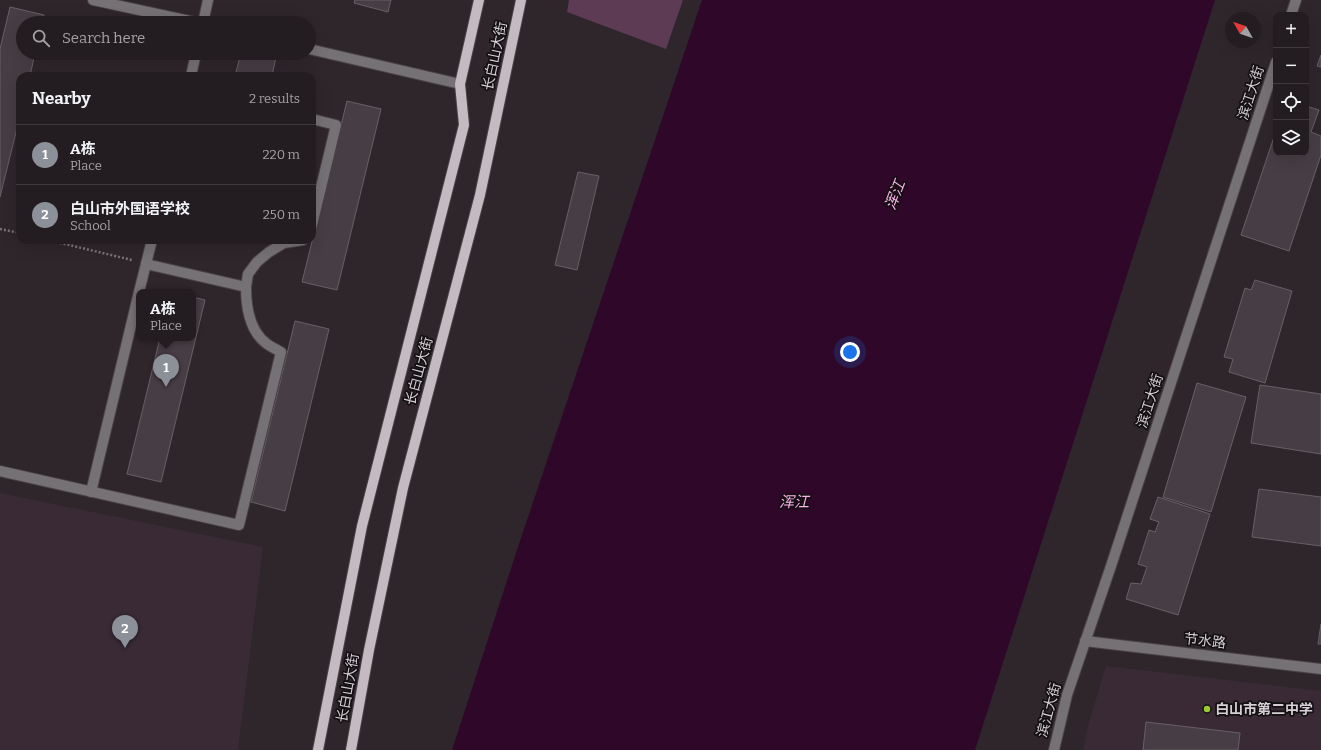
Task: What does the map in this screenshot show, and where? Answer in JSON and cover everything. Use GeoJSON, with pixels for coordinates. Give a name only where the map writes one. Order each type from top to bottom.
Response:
{"type":"FeatureCollection","features":[{"type":"Feature","properties":{"kind":"main road","name":"长白山大街"},"geometry":{"type":"LineString","coordinates":[[318,750],[362,526],[464,125],[460,84],[479,0]]}},
{"type":"Feature","properties":{"kind":"main road","name":"长白山大街"},"geometry":{"type":"LineString","coordinates":[[351,750],[368,650],[403,488],[480,195],[521,0]]}},
{"type":"Feature","properties":{"kind":"street"},"geometry":{"type":"LineString","coordinates":[[93,0],[167,16]]}},
{"type":"Feature","properties":{"kind":"street"},"geometry":{"type":"LineString","coordinates":[[205,16],[208,0]]}},
{"type":"Feature","properties":{"kind":"street"},"geometry":{"type":"LineString","coordinates":[[1292,12],[1296,0]]}},
{"type":"Feature","properties":{"kind":"street"},"geometry":{"type":"LineString","coordinates":[[316,51],[460,84]]}},
{"type":"Feature","properties":{"kind":"street"},"geometry":{"type":"LineString","coordinates":[[192,72],[194,60]]}},
{"type":"Feature","properties":{"kind":"street","name":"滨江大街"},"geometry":{"type":"LineString","coordinates":[[1054,750],[1067,694],[1116,551],[1273,71]]}},
{"type":"Feature","properties":{"kind":"street"},"geometry":{"type":"LineString","coordinates":[[316,120],[336,125],[316,208]]}},
{"type":"Feature","properties":{"kind":"street"},"geometry":{"type":"LineString","coordinates":[[140,289],[151,244]]}},
{"type":"Feature","properties":{"kind":"street"},"geometry":{"type":"LineString","coordinates":[[0,471],[239,525],[281,352],[266,343],[254,329],[248,314],[246,287],[248,274],[257,262],[281,244]]}},
{"type":"Feature","properties":{"kind":"street"},"geometry":{"type":"LineString","coordinates":[[146,264],[246,287]]}},
{"type":"Feature","properties":{"kind":"street"},"geometry":{"type":"LineString","coordinates":[[91,492],[136,304]]}},
{"type":"Feature","properties":{"kind":"street","name":"节水路"},"geometry":{"type":"LineString","coordinates":[[1085,641],[1321,669]]}},
{"type":"Feature","properties":{"kind":"path"},"geometry":{"type":"LineString","coordinates":[[0,229],[16,232]]}},
{"type":"Feature","properties":{"kind":"path"},"geometry":{"type":"LineString","coordinates":[[64,244],[146,264]]}},
{"type":"Feature","properties":{"kind":"shaded area"},"geometry":{"type":"Polygon","coordinates":[[[569,0],[683,0],[666,49],[567,12],[569,0]]]}},
{"type":"Feature","properties":{"kind":"shaded area"},"geometry":{"type":"Polygon","coordinates":[[[0,493],[263,547],[238,750],[0,750],[0,493]]]}},
{"type":"Feature","properties":{"kind":"shaded area","name":"白山市第二中学"},"geometry":{"type":"Polygon","coordinates":[[[1106,666],[1321,691],[1321,750],[1083,750],[1088,726],[1106,666]]]}},
{"type":"Feature","properties":{"kind":"water","name":"浑江"},"geometry":{"type":"Polygon","coordinates":[[[702,0],[1215,0],[975,750],[452,750],[517,550],[702,0]]]}},
{"type":"Feature","properties":{"kind":"building"},"geometry":{"type":"Polygon","coordinates":[[[355,0],[391,0],[388,12],[354,3],[355,0]]]}},
{"type":"Feature","properties":{"kind":"building"},"geometry":{"type":"Polygon","coordinates":[[[10,7],[44,15],[16,16],[16,60],[33,60],[31,72],[16,72],[16,132],[0,197],[0,49],[10,7]]]}},
{"type":"Feature","properties":{"kind":"building"},"geometry":{"type":"Polygon","coordinates":[[[1321,55],[1321,67],[1317,66],[1321,55]]]}},
{"type":"Feature","properties":{"kind":"building"},"geometry":{"type":"Polygon","coordinates":[[[239,60],[275,60],[273,72],[236,72],[239,60]]]}},
{"type":"Feature","properties":{"kind":"building"},"geometry":{"type":"Polygon","coordinates":[[[347,101],[381,109],[337,290],[302,282],[311,244],[316,244],[316,226],[347,101]]]}},
{"type":"Feature","properties":{"kind":"building"},"geometry":{"type":"Polygon","coordinates":[[[1309,107],[1319,110],[1311,132],[1321,136],[1321,155],[1289,251],[1241,235],[1273,140],[1273,156],[1309,156],[1309,107]]]}},
{"type":"Feature","properties":{"kind":"building"},"geometry":{"type":"Polygon","coordinates":[[[578,172],[599,176],[577,270],[555,265],[578,172]]]}},
{"type":"Feature","properties":{"kind":"building"},"geometry":{"type":"Polygon","coordinates":[[[1255,280],[1292,291],[1265,383],[1229,372],[1233,359],[1224,357],[1245,288],[1251,290],[1255,280]]]}},
{"type":"Feature","properties":{"kind":"building"},"geometry":{"type":"Polygon","coordinates":[[[196,298],[205,300],[196,337],[196,298]]]}},
{"type":"Feature","properties":{"kind":"building"},"geometry":{"type":"Polygon","coordinates":[[[295,321],[329,329],[285,511],[251,502],[295,321]]]}},
{"type":"Feature","properties":{"kind":"building"},"geometry":{"type":"Polygon","coordinates":[[[159,341],[195,341],[161,482],[127,474],[159,341]]]}},
{"type":"Feature","properties":{"kind":"building"},"geometry":{"type":"Polygon","coordinates":[[[1197,383],[1246,397],[1211,512],[1163,497],[1197,383]]]}},
{"type":"Feature","properties":{"kind":"building"},"geometry":{"type":"Polygon","coordinates":[[[1260,385],[1321,394],[1321,454],[1251,443],[1260,385]]]}},
{"type":"Feature","properties":{"kind":"building"},"geometry":{"type":"Polygon","coordinates":[[[1259,489],[1321,497],[1321,546],[1252,537],[1259,489]]]}},
{"type":"Feature","properties":{"kind":"building"},"geometry":{"type":"Polygon","coordinates":[[[1158,497],[1210,514],[1178,615],[1126,599],[1131,583],[1141,584],[1147,567],[1138,564],[1149,530],[1155,532],[1159,522],[1150,519],[1158,497]]]}},
{"type":"Feature","properties":{"kind":"building"},"geometry":{"type":"Polygon","coordinates":[[[1321,624],[1321,644],[1318,644],[1321,624]]]}},
{"type":"Feature","properties":{"kind":"building"},"geometry":{"type":"Polygon","coordinates":[[[1146,722],[1240,733],[1238,750],[1143,750],[1146,722]]]}},
{"type":"Feature","properties":{"kind":"place","name":"A栋"},"geometry":{"type":"Point","coordinates":[166,387]}},
{"type":"Feature","properties":{"kind":"place","name":"白山市外国语学校"},"geometry":{"type":"Point","coordinates":[125,648]}},
{"type":"Feature","properties":{"kind":"place","name":"白山市第二中学"},"geometry":{"type":"Point","coordinates":[1207,709]}}]}
